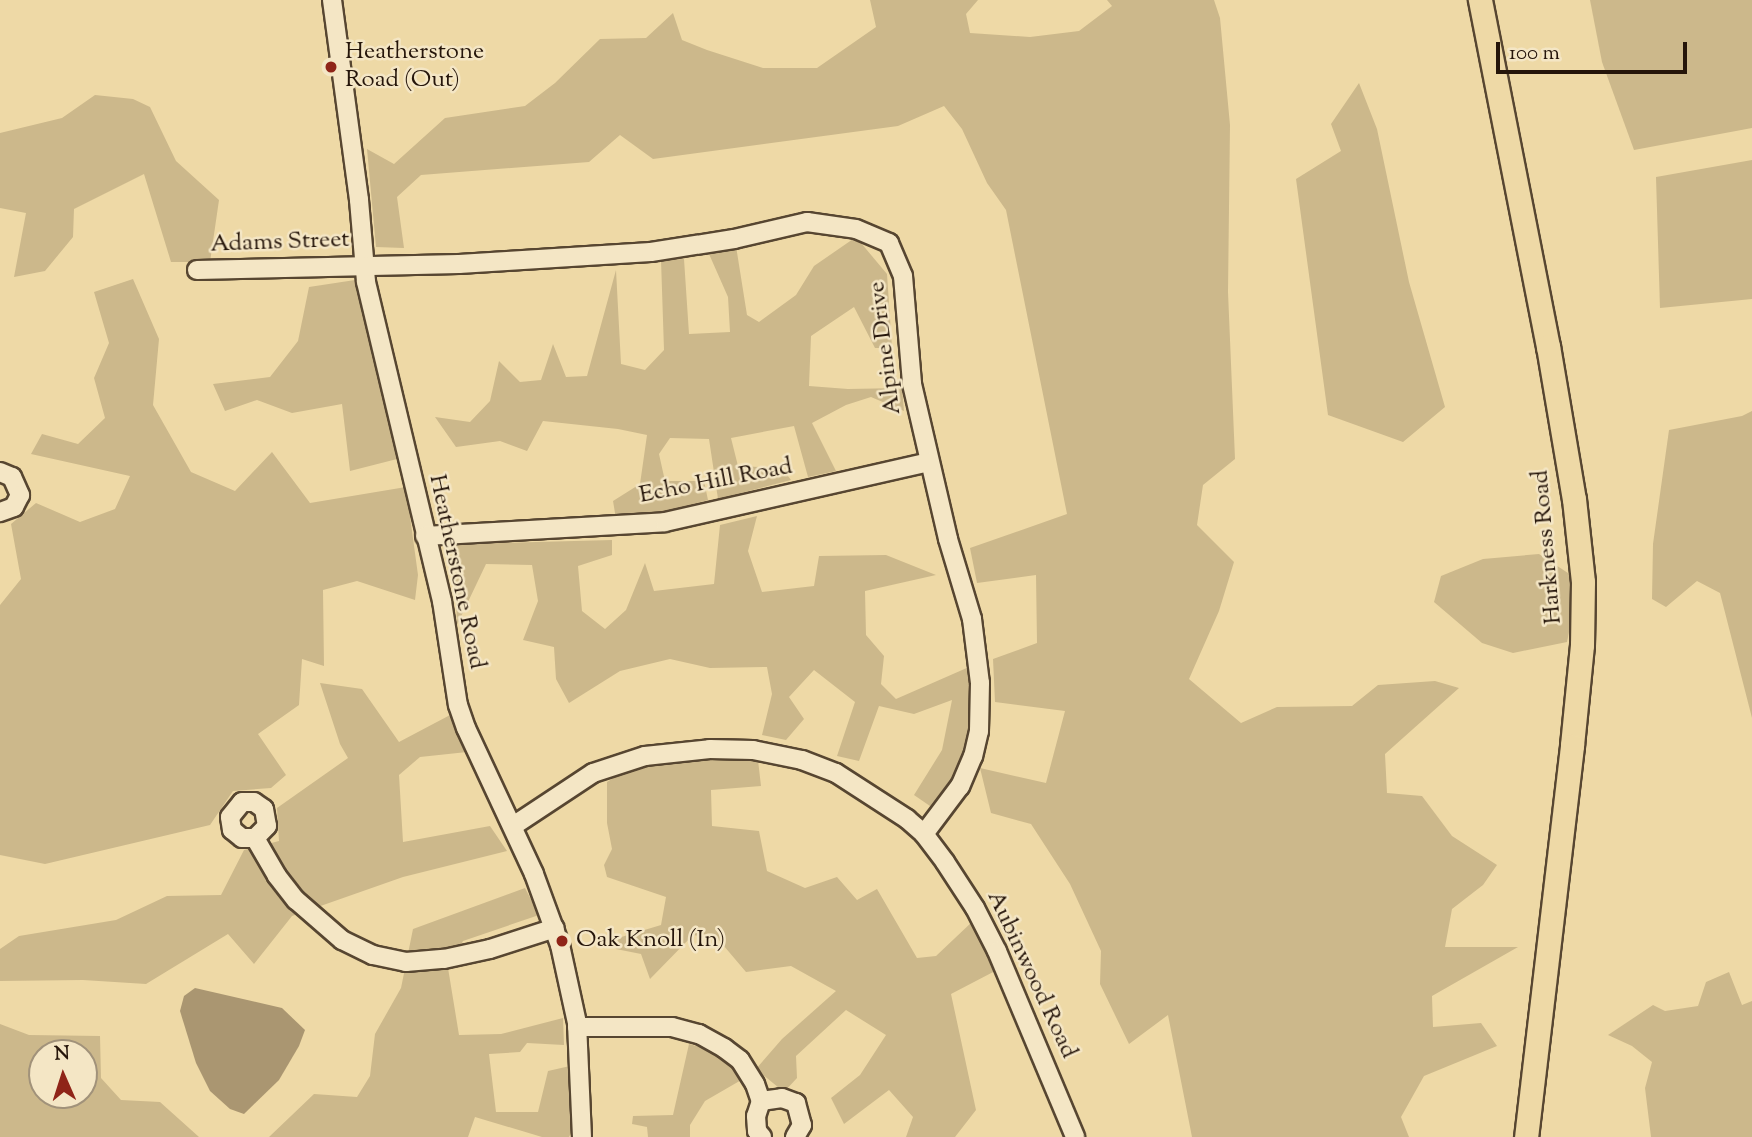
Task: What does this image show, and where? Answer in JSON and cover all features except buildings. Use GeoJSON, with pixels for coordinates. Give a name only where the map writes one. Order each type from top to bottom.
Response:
{"type":"FeatureCollection","features":[{"type":"Feature","properties":{"kind":"main road","name":"Harkness Road"},"geometry":{"type":"LineString","coordinates":[[1480,0],[1548,346],[1574,499],[1583,582],[1582,645],[1574,726],[1526,1137]]}},
{"type":"Feature","properties":{"kind":"street","name":"Heatherstone Road"},"geometry":{"type":"LineString","coordinates":[[332,0],[359,200],[363,265],[442,601],[461,716],[513,826],[555,928],[577,1027],[582,1137]]}},
{"type":"Feature","properties":{"kind":"street","name":"Alpine Drive"},"geometry":{"type":"LineString","coordinates":[[363,265],[476,263],[651,252],[744,237],[807,222],[832,223],[864,231],[889,243],[900,262],[912,384],[929,462],[951,551],[972,620],[980,713],[978,741],[967,772],[924,834]]}},
{"type":"Feature","properties":{"kind":"street","name":"Adams Street"},"geometry":{"type":"LineString","coordinates":[[197,270],[363,265]]}},
{"type":"Feature","properties":{"kind":"street","name":"Echo Hill Road"},"geometry":{"type":"LineString","coordinates":[[425,536],[675,520],[929,462]]}},
{"type":"Feature","properties":{"kind":"street"},"geometry":{"type":"LineString","coordinates":[[0,472],[12,477],[20,495],[14,507],[0,512]]}},
{"type":"Feature","properties":{"kind":"street","name":"Aubinwood Road"},"geometry":{"type":"LineString","coordinates":[[513,826],[582,780],[615,764],[645,756],[722,749],[768,753],[819,765],[889,806],[924,834],[984,924],[1075,1137]]}},
{"type":"Feature","properties":{"kind":"street"},"geometry":{"type":"LineString","coordinates":[[255,838],[277,876],[296,900],[342,940],[373,955],[406,962],[434,961],[468,955],[555,928]]}},
{"type":"Feature","properties":{"kind":"street"},"geometry":{"type":"LineString","coordinates":[[577,1027],[663,1026],[699,1034],[740,1060],[761,1101],[756,1116],[757,1131],[762,1137]]}},
{"type":"Feature","properties":{"kind":"street"},"geometry":{"type":"LineString","coordinates":[[761,1101],[789,1099],[796,1103],[802,1125],[795,1137]]}},
{"type":"Feature","properties":{"kind":"shaded area"},"geometry":{"type":"Polygon","coordinates":[[[870,0],[978,0],[966,14],[970,33],[1030,37],[1079,31],[1112,6],[1107,0],[1214,0],[1220,18],[1230,125],[1228,292],[1235,459],[1203,485],[1197,525],[1234,562],[1219,611],[1189,679],[1241,723],[1277,707],[1352,706],[1378,685],[1435,681],[1459,688],[1385,754],[1387,793],[1422,796],[1452,836],[1497,865],[1483,885],[1452,909],[1445,947],[1518,947],[1432,996],[1433,1027],[1481,1023],[1497,1046],[1424,1076],[1401,1117],[1409,1137],[1192,1137],[1168,1015],[1129,1044],[1100,984],[1101,951],[1070,884],[1031,824],[991,813],[980,768],[1046,783],[1065,711],[995,702],[993,659],[1037,643],[1036,575],[977,583],[970,548],[1067,514],[1006,210],[987,183],[962,129],[944,106],[898,126],[653,159],[620,135],[589,162],[421,175],[397,197],[404,248],[376,247],[367,149],[394,164],[445,118],[525,106],[555,83],[600,39],[646,38],[673,13],[682,40],[707,50],[763,68],[817,68],[876,27],[870,0]]]}},
{"type":"Feature","properties":{"kind":"shaded area"},"geometry":{"type":"Polygon","coordinates":[[[1590,0],[1752,0],[1752,128],[1634,150],[1602,62],[1590,0]]]}},
{"type":"Feature","properties":{"kind":"shaded area"},"geometry":{"type":"Polygon","coordinates":[[[1359,83],[1377,129],[1409,282],[1445,407],[1403,442],[1328,415],[1296,179],[1341,151],[1331,124],[1359,83]]]}},
{"type":"Feature","properties":{"kind":"shaded area"},"geometry":{"type":"Polygon","coordinates":[[[95,95],[133,99],[150,107],[176,161],[219,200],[210,262],[171,262],[144,174],[74,209],[73,237],[45,271],[14,277],[26,213],[0,208],[0,133],[62,118],[95,95]]]}},
{"type":"Feature","properties":{"kind":"shaded area"},"geometry":{"type":"Polygon","coordinates":[[[1752,160],[1752,299],[1660,308],[1656,177],[1752,160]]]}},
{"type":"Feature","properties":{"kind":"shaded area"},"geometry":{"type":"Polygon","coordinates":[[[856,237],[887,274],[892,348],[875,348],[854,307],[811,336],[809,386],[848,389],[902,388],[904,411],[871,397],[846,405],[812,423],[836,471],[808,477],[794,426],[731,438],[738,466],[782,468],[791,480],[718,499],[709,439],[670,438],[659,454],[665,481],[704,481],[708,500],[651,515],[616,519],[613,501],[640,484],[647,435],[543,421],[527,451],[500,441],[456,447],[435,417],[470,422],[490,401],[499,361],[520,382],[541,380],[553,344],[566,377],[587,376],[616,270],[621,364],[645,370],[664,350],[661,260],[684,259],[689,334],[730,332],[728,297],[709,254],[736,246],[747,315],[759,322],[796,295],[814,266],[856,237]]]}},
{"type":"Feature","properties":{"kind":"shaded area"},"geometry":{"type":"Polygon","coordinates":[[[133,279],[159,339],[153,405],[191,472],[235,491],[272,452],[310,503],[406,487],[418,575],[415,600],[357,581],[323,590],[324,666],[302,659],[299,705],[258,734],[286,775],[271,788],[233,791],[210,825],[45,864],[0,855],[0,605],[21,579],[11,524],[36,503],[80,522],[115,509],[130,476],[31,454],[42,434],[78,444],[105,418],[94,378],[109,343],[94,292],[133,279]]]}},
{"type":"Feature","properties":{"kind":"shaded area"},"geometry":{"type":"Polygon","coordinates":[[[355,280],[401,458],[350,471],[342,404],[292,413],[257,400],[225,411],[213,384],[270,377],[298,341],[309,287],[355,280]]]}},
{"type":"Feature","properties":{"kind":"shaded area"},"geometry":{"type":"Polygon","coordinates":[[[1752,411],[1752,718],[1720,593],[1697,581],[1666,607],[1652,599],[1653,544],[1669,430],[1742,416],[1752,411]]]}},
{"type":"Feature","properties":{"kind":"shaded area"},"geometry":{"type":"Polygon","coordinates":[[[757,516],[748,551],[762,592],[814,586],[819,556],[886,555],[936,575],[865,591],[866,635],[884,656],[881,684],[896,699],[969,667],[971,717],[960,767],[930,806],[914,795],[942,750],[952,700],[914,714],[879,706],[859,761],[837,756],[855,702],[814,670],[789,697],[804,719],[786,740],[762,735],[772,694],[767,667],[710,668],[670,659],[620,671],[569,703],[556,679],[554,647],[523,640],[538,601],[532,565],[486,564],[457,625],[454,544],[612,540],[612,555],[578,566],[582,611],[605,629],[626,610],[645,563],[654,591],[714,584],[720,525],[757,516]]]}},
{"type":"Feature","properties":{"kind":"shaded area"},"geometry":{"type":"Polygon","coordinates":[[[1539,554],[1571,575],[1576,597],[1567,642],[1513,653],[1482,643],[1434,602],[1441,576],[1483,559],[1539,554]]]}},
{"type":"Feature","properties":{"kind":"shaded area"},"geometry":{"type":"Polygon","coordinates":[[[320,683],[362,689],[399,742],[452,714],[467,752],[420,757],[399,775],[403,842],[490,826],[507,851],[403,877],[292,916],[254,964],[228,934],[146,984],[83,980],[0,981],[0,949],[19,936],[116,920],[167,896],[221,895],[244,850],[279,841],[277,808],[348,758],[340,744],[320,683]]]}},
{"type":"Feature","properties":{"kind":"shaded area"},"geometry":{"type":"Polygon","coordinates":[[[680,759],[758,760],[761,786],[711,790],[712,826],[759,831],[767,871],[805,888],[837,877],[857,900],[877,889],[917,958],[936,956],[973,921],[997,970],[951,994],[976,1110],[955,1137],[906,1137],[913,1117],[889,1090],[844,1124],[831,1098],[860,1075],[886,1035],[846,1010],[796,1056],[797,1078],[784,1092],[756,1069],[782,1039],[836,991],[791,966],[746,972],[718,939],[693,935],[650,979],[641,954],[616,949],[618,938],[661,925],[666,897],[607,877],[604,865],[612,849],[607,823],[607,782],[630,768],[680,759]]]}},
{"type":"Feature","properties":{"kind":"shaded area"},"geometry":{"type":"Polygon","coordinates":[[[525,888],[539,915],[463,941],[448,968],[459,1035],[501,1034],[563,1018],[564,1045],[527,1043],[520,1052],[489,1054],[496,1112],[538,1112],[548,1071],[570,1066],[575,1125],[569,1137],[542,1137],[475,1117],[468,1137],[269,1137],[314,1094],[357,1097],[370,1076],[375,1034],[401,988],[413,929],[525,888]]]}},
{"type":"Feature","properties":{"kind":"shaded area"},"geometry":{"type":"Polygon","coordinates":[[[1729,972],[1742,1005],[1752,1001],[1752,1137],[1651,1137],[1645,1088],[1652,1062],[1632,1046],[1608,1035],[1653,1005],[1665,1011],[1698,1006],[1706,982],[1729,972]]]}},
{"type":"Feature","properties":{"kind":"shaded area"},"geometry":{"type":"Polygon","coordinates":[[[195,988],[282,1008],[305,1030],[279,1080],[244,1114],[230,1109],[210,1091],[196,1063],[180,1011],[184,996],[195,988]]]}},
{"type":"Feature","properties":{"kind":"shaded area"},"geometry":{"type":"Polygon","coordinates":[[[0,1024],[29,1035],[100,1036],[101,1078],[121,1100],[160,1102],[199,1137],[0,1137],[0,1024]]]}},
{"type":"Feature","properties":{"kind":"shaded area"},"geometry":{"type":"Polygon","coordinates":[[[689,1044],[721,1053],[743,1079],[705,1101],[690,1125],[690,1137],[648,1137],[647,1127],[632,1124],[633,1116],[673,1115],[689,1044]]]}},
{"type":"Feature","properties":{"kind":"place","name":"Heatherstone Road (Out)"},"geometry":{"type":"Point","coordinates":[331,67]}},
{"type":"Feature","properties":{"kind":"place","name":"Oak Knoll (In)"},"geometry":{"type":"Point","coordinates":[562,941]}}]}
